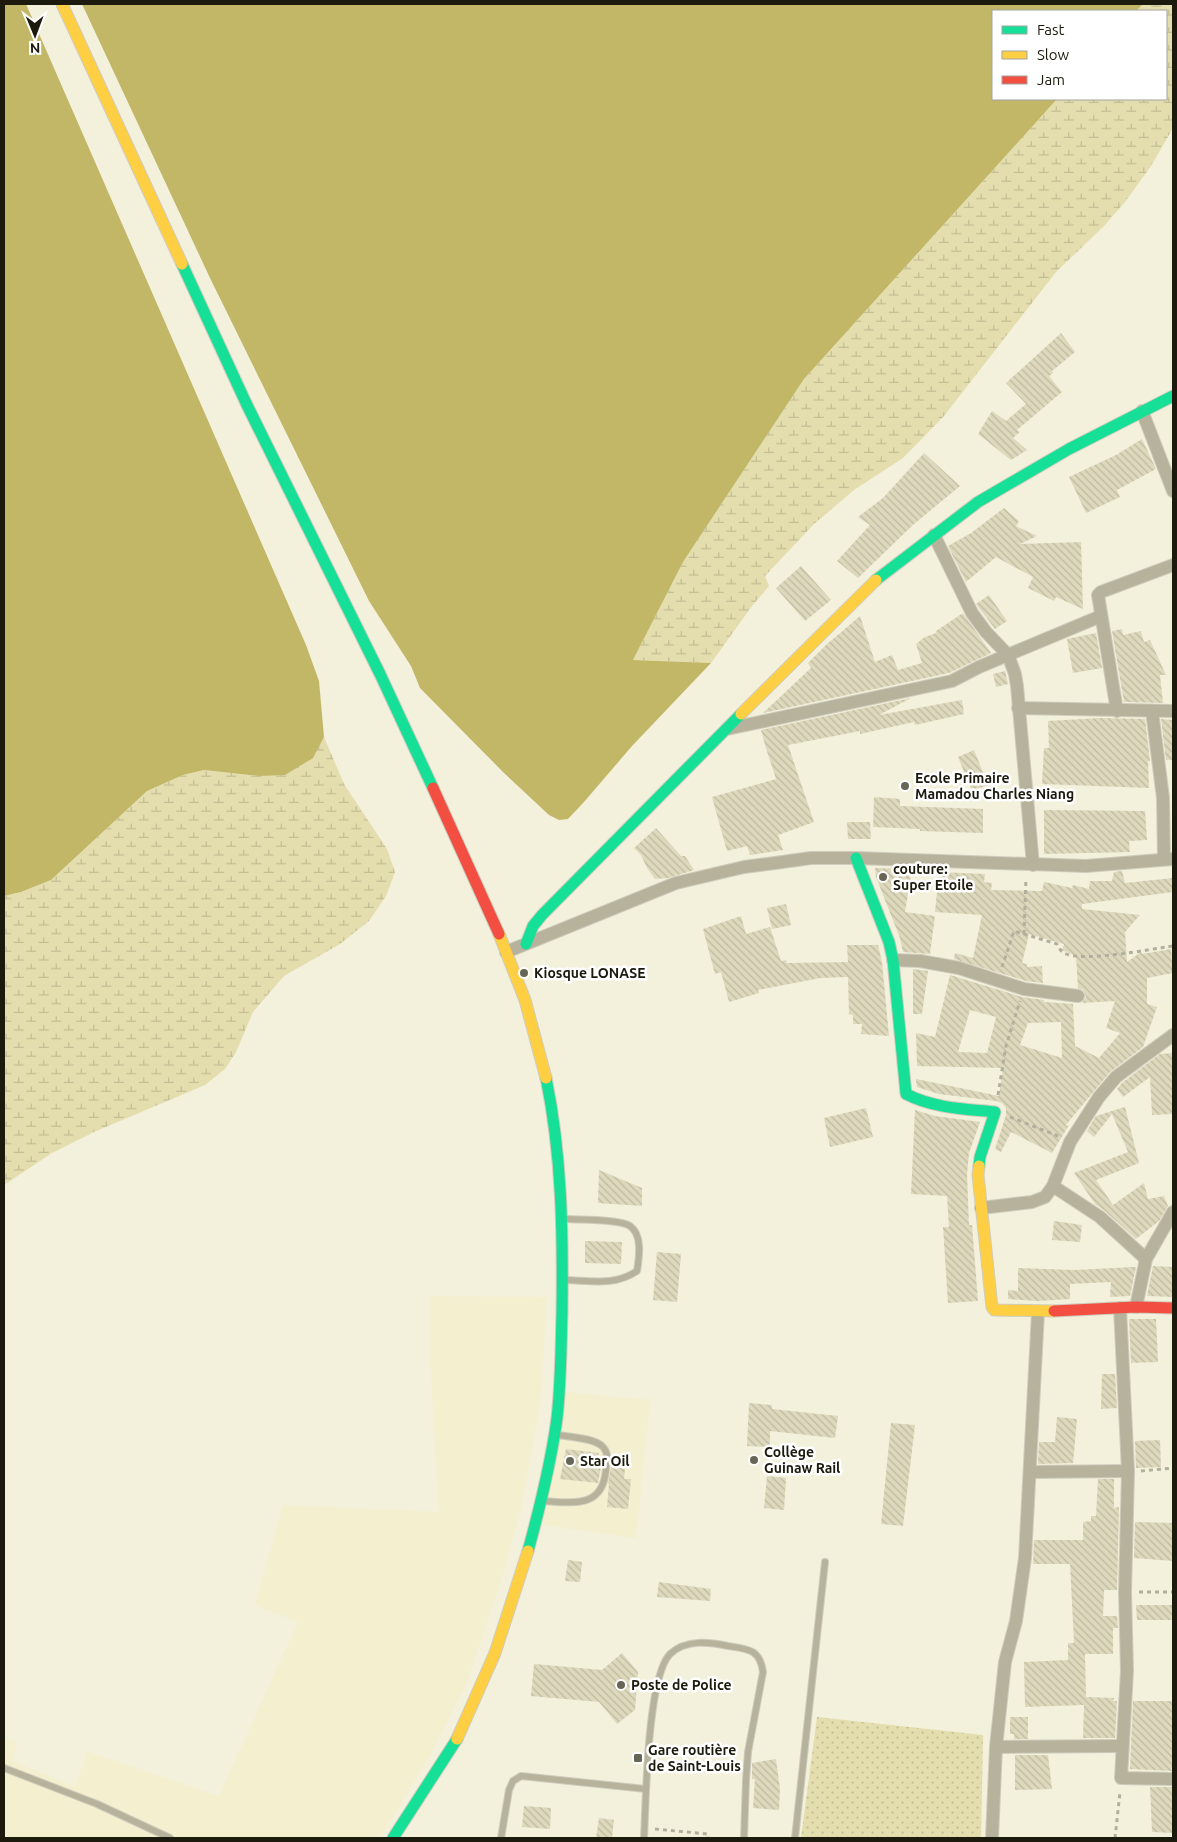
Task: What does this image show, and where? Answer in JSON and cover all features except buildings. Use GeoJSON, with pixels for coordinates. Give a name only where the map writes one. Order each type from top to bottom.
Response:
{"type":"FeatureCollection","features":[{"type":"Feature","properties":{"kind":"main road"},"geometry":{"type":"LineString","coordinates":[[62,4],[277,468],[402,721],[506,952],[522,992],[540,1055],[553,1123],[559,1174],[561,1218],[561,1369],[554,1435],[541,1501],[511,1609],[483,1682],[457,1740],[403,1829],[393,1838]]}},
{"type":"Feature","properties":{"kind":"main road"},"geometry":{"type":"LineString","coordinates":[[526,944],[533,926],[542,915],[866,588],[978,502],[1069,449],[1173,396]]}},
{"type":"Feature","properties":{"kind":"main road"},"geometry":{"type":"LineString","coordinates":[[856,858],[889,942],[893,960],[906,1094],[911,1098],[944,1106],[995,1112],[980,1157],[978,1175],[992,1307],[996,1311],[1038,1312],[1136,1307],[1173,1308]]}},
{"type":"Feature","properties":{"kind":"street"},"geometry":{"type":"LineString","coordinates":[[1142,411],[1173,491]]}},
{"type":"Feature","properties":{"kind":"street"},"geometry":{"type":"LineString","coordinates":[[934,535],[972,613],[986,632],[1008,655],[1015,674],[1029,865]]}},
{"type":"Feature","properties":{"kind":"street"},"geometry":{"type":"LineString","coordinates":[[1118,711],[1098,599],[1101,592],[1173,565]]}},
{"type":"Feature","properties":{"kind":"street"},"geometry":{"type":"LineString","coordinates":[[724,730],[952,681],[979,667],[1101,616]]}},
{"type":"Feature","properties":{"kind":"street"},"geometry":{"type":"LineString","coordinates":[[1018,708],[1173,711]]}},
{"type":"Feature","properties":{"kind":"street"},"geometry":{"type":"LineString","coordinates":[[506,952],[676,883],[744,867],[775,862],[812,858],[856,858],[1029,865],[1111,865],[1169,859],[1152,711]]}},
{"type":"Feature","properties":{"kind":"street"},"geometry":{"type":"LineString","coordinates":[[893,960],[920,961],[959,968],[1024,989],[1078,996]]}},
{"type":"Feature","properties":{"kind":"street"},"geometry":{"type":"LineString","coordinates":[[981,1208],[1032,1202],[1044,1197],[1053,1186],[1070,1142],[1099,1097],[1116,1077],[1173,1035]]}},
{"type":"Feature","properties":{"kind":"street"},"geometry":{"type":"LineString","coordinates":[[1053,1186],[1100,1217],[1146,1259]]}},
{"type":"Feature","properties":{"kind":"street"},"geometry":{"type":"LineString","coordinates":[[1136,1307],[1146,1259],[1173,1212]]}},
{"type":"Feature","properties":{"kind":"street"},"geometry":{"type":"LineString","coordinates":[[1120,1308],[1128,1471],[1125,1592],[1127,1671],[1121,1778],[1173,1779]]}},
{"type":"Feature","properties":{"kind":"street"},"geometry":{"type":"LineString","coordinates":[[992,1838],[996,1747],[1005,1662],[1016,1621],[1024,1566],[1038,1312]]}},
{"type":"Feature","properties":{"kind":"street"},"geometry":{"type":"LineString","coordinates":[[1030,1472],[1128,1471]]}},
{"type":"Feature","properties":{"kind":"street"},"geometry":{"type":"LineString","coordinates":[[996,1747],[1122,1746]]}},
{"type":"Feature","properties":{"kind":"lane"},"geometry":{"type":"LineString","coordinates":[[561,1218],[619,1222],[630,1226],[637,1236],[640,1253],[637,1271],[617,1281],[562,1280]]}},
{"type":"Feature","properties":{"kind":"lane"},"geometry":{"type":"LineString","coordinates":[[541,1501],[568,1502],[588,1500],[598,1494],[605,1483],[607,1455],[603,1447],[594,1442],[554,1435]]}},
{"type":"Feature","properties":{"kind":"lane"},"geometry":{"type":"LineString","coordinates":[[796,1838],[825,1562]]}},
{"type":"Feature","properties":{"kind":"lane"},"geometry":{"type":"LineString","coordinates":[[644,1838],[654,1694],[660,1672],[671,1654],[684,1645],[694,1642],[752,1650],[762,1661],[763,1672],[748,1752],[744,1838]]}},
{"type":"Feature","properties":{"kind":"lane"},"geometry":{"type":"LineString","coordinates":[[4,1768],[97,1804],[170,1838]]}},
{"type":"Feature","properties":{"kind":"lane"},"geometry":{"type":"LineString","coordinates":[[501,1838],[509,1790],[513,1781],[521,1776],[646,1789]]}},
{"type":"Feature","properties":{"kind":"path"},"geometry":{"type":"LineString","coordinates":[[1024,934],[1029,865]]}},
{"type":"Feature","properties":{"kind":"path"},"geometry":{"type":"LineString","coordinates":[[997,981],[1014,931],[1057,944],[1066,954],[1085,956],[1173,946]]}},
{"type":"Feature","properties":{"kind":"path"},"geometry":{"type":"LineString","coordinates":[[1024,989],[1006,1046],[995,1112],[1042,1129],[1070,1142]]}},
{"type":"Feature","properties":{"kind":"path"},"geometry":{"type":"LineString","coordinates":[[1128,1471],[1173,1468]]}},
{"type":"Feature","properties":{"kind":"path"},"geometry":{"type":"LineString","coordinates":[[1125,1592],[1173,1592]]}},
{"type":"Feature","properties":{"kind":"path"},"geometry":{"type":"LineString","coordinates":[[1115,1838],[1121,1778]]}},
{"type":"Feature","properties":{"kind":"path"},"geometry":{"type":"LineString","coordinates":[[644,1828],[708,1834],[708,1838]]}},
{"type":"Feature","properties":{"kind":"shaded area"},"geometry":{"type":"Polygon","coordinates":[[[4,4],[26,4],[306,645],[319,681],[324,737],[313,758],[285,775],[259,776],[204,770],[183,775],[147,791],[51,880],[21,892],[4,896],[4,4]]]}},
{"type":"Feature","properties":{"kind":"shaded area"},"geometry":{"type":"Polygon","coordinates":[[[82,4],[1143,4],[1137,10],[992,10],[992,100],[1056,100],[804,379],[683,562],[633,660],[711,663],[632,746],[568,819],[559,820],[549,815],[504,773],[420,688],[411,666],[369,601],[210,278],[82,4]]]}},
{"type":"Feature","properties":{"kind":"shaded area"},"geometry":{"type":"Polygon","coordinates":[[[429,1296],[547,1297],[540,1403],[521,1509],[500,1584],[467,1682],[427,1761],[380,1838],[4,1838],[4,1737],[17,1742],[12,1761],[75,1787],[88,1752],[219,1796],[298,1622],[255,1605],[283,1505],[439,1512],[430,1358],[429,1296]]]}},
{"type":"Feature","properties":{"kind":"shaded area"},"geometry":{"type":"Polygon","coordinates":[[[556,1391],[650,1400],[636,1538],[531,1523],[556,1391]]]}},
{"type":"Feature","properties":{"kind":"green space"},"geometry":{"type":"Polygon","coordinates":[[[1143,4],[1173,4],[1173,128],[1151,166],[1125,202],[1104,226],[1056,272],[944,416],[903,458],[854,490],[814,524],[765,576],[769,586],[752,606],[711,663],[633,660],[683,562],[804,379],[1056,100],[1167,100],[1167,10],[1137,10],[1143,4]]]}},
{"type":"Feature","properties":{"kind":"green space"},"geometry":{"type":"Polygon","coordinates":[[[324,737],[344,784],[387,849],[395,872],[386,896],[369,921],[340,944],[284,976],[253,1012],[236,1052],[225,1069],[205,1085],[94,1132],[52,1153],[4,1185],[4,896],[21,892],[51,880],[147,791],[183,775],[204,770],[259,776],[312,758],[324,737]]]}},
{"type":"Feature","properties":{"kind":"green space"},"geometry":{"type":"Polygon","coordinates":[[[817,1717],[983,1735],[981,1838],[801,1838],[817,1717]]]}},
{"type":"Feature","properties":{"kind":"traffic: fast"},"geometry":{"type":"LineString","coordinates":[[182,264],[246,403],[380,674],[433,788]]}},
{"type":"Feature","properties":{"kind":"traffic: fast"},"geometry":{"type":"LineString","coordinates":[[876,580],[978,502],[1069,449],[1173,396]]}},
{"type":"Feature","properties":{"kind":"traffic: fast"},"geometry":{"type":"LineString","coordinates":[[526,944],[533,926],[542,915],[741,714]]}},
{"type":"Feature","properties":{"kind":"traffic: fast"},"geometry":{"type":"LineString","coordinates":[[856,858],[889,942],[893,960],[906,1094],[938,1105],[995,1112],[980,1157],[979,1166]]}},
{"type":"Feature","properties":{"kind":"traffic: fast"},"geometry":{"type":"LineString","coordinates":[[528,1551],[552,1452],[561,1365],[562,1224],[555,1136],[546,1078]]}},
{"type":"Feature","properties":{"kind":"traffic: fast"},"geometry":{"type":"LineString","coordinates":[[393,1838],[457,1739]]}},
{"type":"Feature","properties":{"kind":"traffic: slow"},"geometry":{"type":"LineString","coordinates":[[62,4],[182,264]]}},
{"type":"Feature","properties":{"kind":"traffic: slow"},"geometry":{"type":"LineString","coordinates":[[741,714],[876,580]]}},
{"type":"Feature","properties":{"kind":"traffic: slow"},"geometry":{"type":"LineString","coordinates":[[499,934],[525,1000],[546,1078]]}},
{"type":"Feature","properties":{"kind":"traffic: slow"},"geometry":{"type":"LineString","coordinates":[[979,1166],[978,1175],[992,1307],[994,1310],[1054,1311]]}},
{"type":"Feature","properties":{"kind":"traffic: slow"},"geometry":{"type":"LineString","coordinates":[[457,1739],[495,1653],[528,1551]]}},
{"type":"Feature","properties":{"kind":"traffic: jam"},"geometry":{"type":"LineString","coordinates":[[433,788],[499,934]]}},
{"type":"Feature","properties":{"kind":"traffic: jam"},"geometry":{"type":"LineString","coordinates":[[1054,1311],[1136,1307],[1173,1308]]}},
{"type":"Feature","properties":{"kind":"place","name":"Ecole Primaire Mamadou Charles Niang"},"geometry":{"type":"Point","coordinates":[905,786]}},
{"type":"Feature","properties":{"kind":"place","name":"couture: Super Etoile"},"geometry":{"type":"Point","coordinates":[883,877]}},
{"type":"Feature","properties":{"kind":"place","name":"Kiosque LONASE"},"geometry":{"type":"Point","coordinates":[524,973]}},
{"type":"Feature","properties":{"kind":"place","name":"Collège Guinaw Rail"},"geometry":{"type":"Point","coordinates":[754,1460]}},
{"type":"Feature","properties":{"kind":"place","name":"Star Oil"},"geometry":{"type":"Point","coordinates":[570,1461]}},
{"type":"Feature","properties":{"kind":"place","name":"Poste de Police"},"geometry":{"type":"Point","coordinates":[621,1685]}},
{"type":"Feature","properties":{"kind":"place","name":"Gare routière de Saint-Louis"},"geometry":{"type":"Point","coordinates":[638,1758]}}]}
